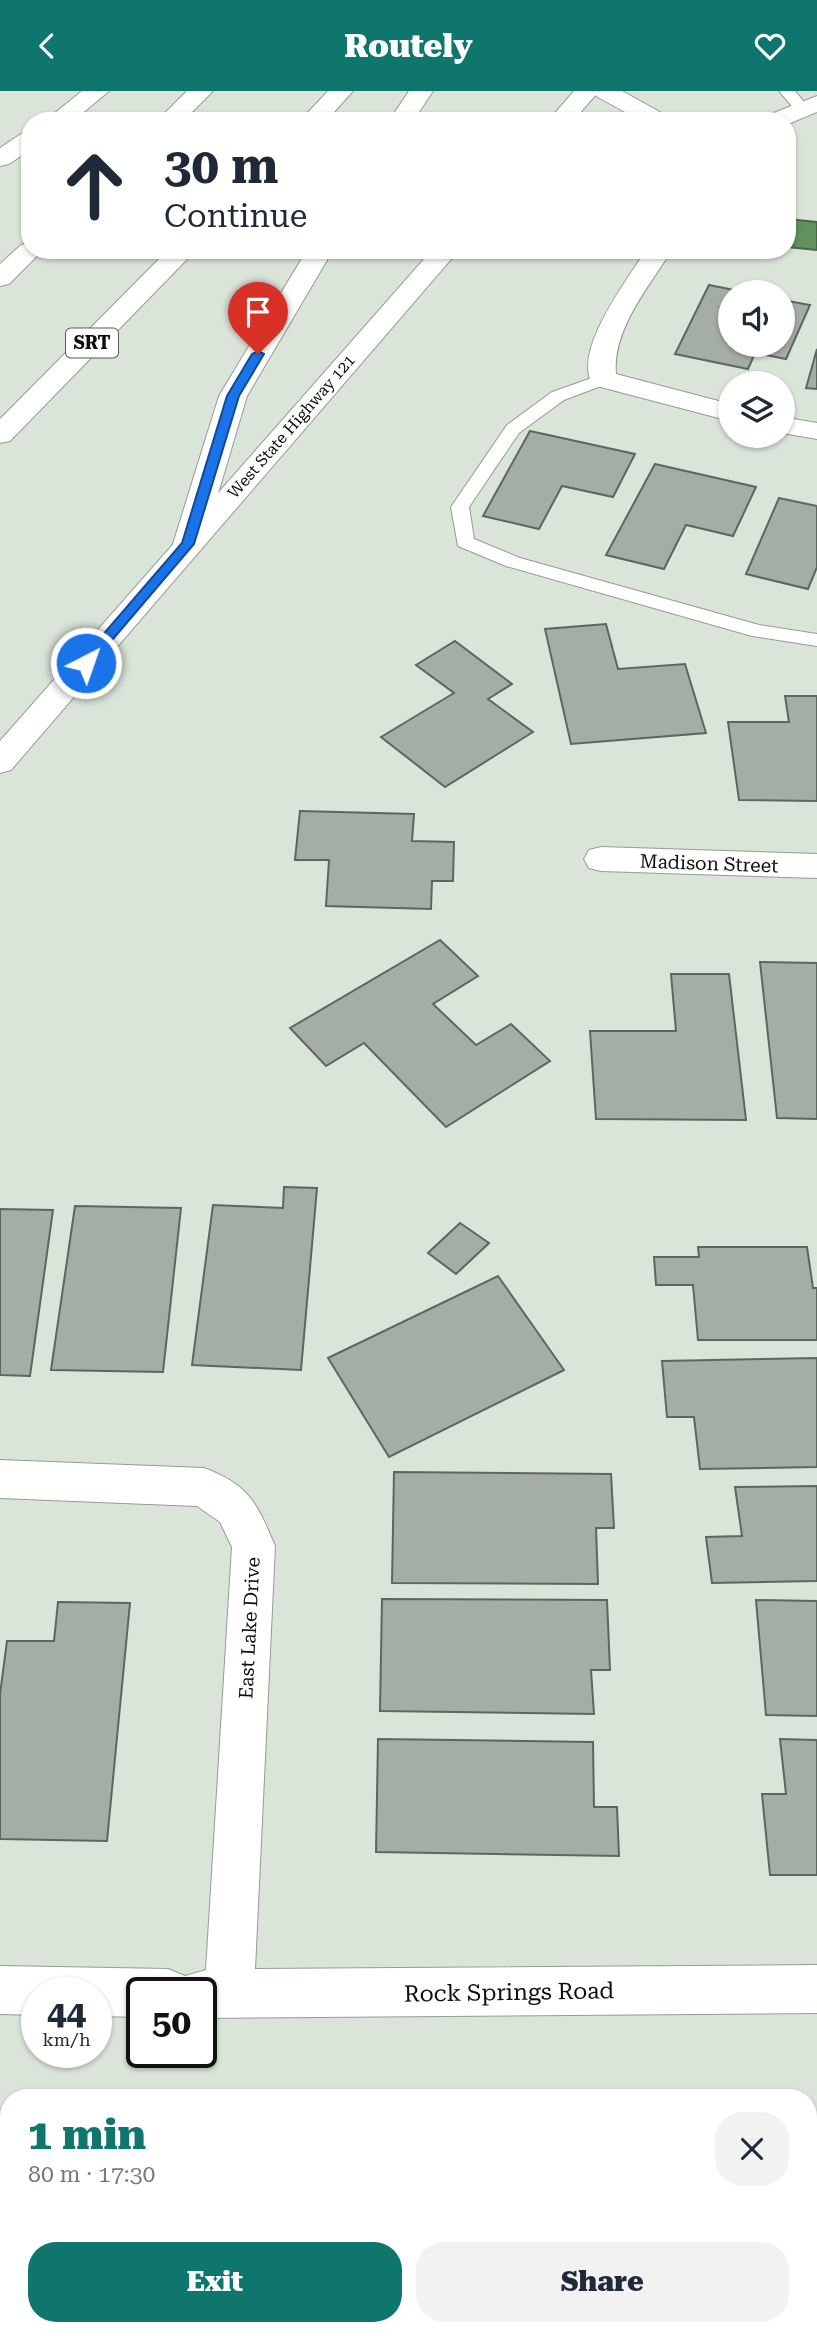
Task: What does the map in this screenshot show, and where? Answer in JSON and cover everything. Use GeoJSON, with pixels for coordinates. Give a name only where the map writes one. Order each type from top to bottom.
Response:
{"type":"FeatureCollection","features":[{"type":"Feature","properties":{"kind":"main road"},"geometry":{"type":"LineString","coordinates":[[69,112],[97,91]]}},
{"type":"Feature","properties":{"kind":"main road"},"geometry":{"type":"LineString","coordinates":[[179,112],[201,91]]}},
{"type":"Feature","properties":{"kind":"main road"},"geometry":{"type":"LineString","coordinates":[[321,112],[341,91]]}},
{"type":"Feature","properties":{"kind":"main road"},"geometry":{"type":"LineString","coordinates":[[407,112],[421,91]]}},
{"type":"Feature","properties":{"kind":"main road"},"geometry":{"type":"LineString","coordinates":[[568,112],[587,91]]}},
{"type":"Feature","properties":{"kind":"main road"},"geometry":{"type":"LineString","coordinates":[[604,91],[642,112]]}},
{"type":"Feature","properties":{"kind":"main road"},"geometry":{"type":"LineString","coordinates":[[787,112],[802,101]]}},
{"type":"Feature","properties":{"kind":"main road"},"geometry":{"type":"LineString","coordinates":[[0,159],[21,145]]}},
{"type":"Feature","properties":{"kind":"main road"},"geometry":{"type":"LineString","coordinates":[[0,278],[21,258]]}},
{"type":"Feature","properties":{"kind":"main road","name":"SRT"},"geometry":{"type":"LineString","coordinates":[[0,435],[174,259]]}},
{"type":"Feature","properties":{"kind":"main road"},"geometry":{"type":"LineString","coordinates":[[188,544],[233,396],[315,259]]}},
{"type":"Feature","properties":{"kind":"main road","name":"West State Highway 121"},"geometry":{"type":"LineString","coordinates":[[0,762],[438,259]]}},
{"type":"Feature","properties":{"kind":"main road"},"geometry":{"type":"LineString","coordinates":[[653,259],[621,310],[601,355],[603,379],[718,410]]}},
{"type":"Feature","properties":{"kind":"main road"},"geometry":{"type":"LineString","coordinates":[[795,427],[817,431]]}},
{"type":"Feature","properties":{"kind":"main road","name":"Madison Street"},"geometry":{"type":"LineString","coordinates":[[601,859],[817,866]]}},
{"type":"Feature","properties":{"kind":"main road","name":"East Lake Drive"},"geometry":{"type":"LineString","coordinates":[[0,1479],[204,1487],[235,1508],[254,1546],[216,1977]]}},
{"type":"Feature","properties":{"kind":"main road","name":"Rock Springs Road"},"geometry":{"type":"LineString","coordinates":[[217,1994],[817,1989]]}},
{"type":"Feature","properties":{"kind":"main road"},"geometry":{"type":"LineString","coordinates":[[0,1990],[126,1992]]}},
{"type":"Feature","properties":{"kind":"lane"},"geometry":{"type":"LineString","coordinates":[[603,379],[558,396],[513,429],[460,507],[465,542],[513,562],[759,631],[817,640]]}},
{"type":"Feature","properties":{"kind":"shaded area"},"geometry":{"type":"Polygon","coordinates":[[[796,220],[817,222],[817,250],[796,248],[796,220]]]}},
{"type":"Feature","properties":{"kind":"building"},"geometry":{"type":"Polygon","coordinates":[[[709,285],[718,287],[718,357],[753,357],[748,369],[675,354],[709,285]]]}},
{"type":"Feature","properties":{"kind":"building"},"geometry":{"type":"Polygon","coordinates":[[[795,302],[810,305],[795,339],[795,302]]]}},
{"type":"Feature","properties":{"kind":"building"},"geometry":{"type":"Polygon","coordinates":[[[817,349],[817,389],[806,388],[817,349]]]}},
{"type":"Feature","properties":{"kind":"building"},"geometry":{"type":"Polygon","coordinates":[[[530,431],[635,454],[613,497],[562,486],[539,529],[483,516],[530,431]]]}},
{"type":"Feature","properties":{"kind":"building"},"geometry":{"type":"Polygon","coordinates":[[[655,464],[756,487],[733,536],[686,525],[664,569],[606,555],[655,464]]]}},
{"type":"Feature","properties":{"kind":"building"},"geometry":{"type":"Polygon","coordinates":[[[779,498],[817,506],[817,567],[808,589],[746,574],[779,498]]]}},
{"type":"Feature","properties":{"kind":"building"},"geometry":{"type":"Polygon","coordinates":[[[606,624],[618,669],[685,664],[706,733],[571,744],[545,629],[606,624]]]}},
{"type":"Feature","properties":{"kind":"building"},"geometry":{"type":"Polygon","coordinates":[[[455,641],[512,684],[488,699],[533,732],[445,787],[381,737],[454,693],[416,665],[455,641]]]}},
{"type":"Feature","properties":{"kind":"building"},"geometry":{"type":"Polygon","coordinates":[[[785,696],[817,696],[817,801],[739,800],[728,722],[789,722],[785,696]]]}},
{"type":"Feature","properties":{"kind":"building"},"geometry":{"type":"Polygon","coordinates":[[[300,811],[414,814],[412,841],[454,842],[453,881],[432,881],[431,909],[326,906],[329,860],[295,860],[300,811]]]}},
{"type":"Feature","properties":{"kind":"building"},"geometry":{"type":"Polygon","coordinates":[[[440,940],[478,976],[433,1004],[476,1045],[511,1024],[550,1061],[446,1127],[364,1043],[326,1066],[290,1028],[440,940]]]}},
{"type":"Feature","properties":{"kind":"building"},"geometry":{"type":"Polygon","coordinates":[[[760,962],[817,963],[817,1119],[777,1118],[760,962]]]}},
{"type":"Feature","properties":{"kind":"building"},"geometry":{"type":"Polygon","coordinates":[[[671,974],[729,974],[746,1120],[596,1119],[590,1031],[676,1031],[671,974]]]}},
{"type":"Feature","properties":{"kind":"building"},"geometry":{"type":"Polygon","coordinates":[[[284,1187],[317,1188],[301,1370],[192,1365],[213,1205],[283,1208],[284,1187]]]}},
{"type":"Feature","properties":{"kind":"building"},"geometry":{"type":"Polygon","coordinates":[[[75,1206],[181,1208],[163,1372],[51,1370],[75,1206]]]}},
{"type":"Feature","properties":{"kind":"building"},"geometry":{"type":"Polygon","coordinates":[[[0,1209],[53,1210],[30,1376],[0,1375],[0,1209]]]}},
{"type":"Feature","properties":{"kind":"building"},"geometry":{"type":"Polygon","coordinates":[[[460,1223],[489,1243],[456,1274],[428,1253],[460,1223]]]}},
{"type":"Feature","properties":{"kind":"building"},"geometry":{"type":"Polygon","coordinates":[[[698,1247],[807,1247],[813,1288],[817,1288],[817,1340],[698,1340],[693,1285],[656,1285],[654,1257],[699,1257],[698,1247]]]}},
{"type":"Feature","properties":{"kind":"building"},"geometry":{"type":"Polygon","coordinates":[[[498,1276],[564,1370],[389,1457],[328,1358],[498,1276]]]}},
{"type":"Feature","properties":{"kind":"building"},"geometry":{"type":"Polygon","coordinates":[[[817,1358],[817,1467],[700,1469],[694,1417],[667,1417],[662,1361],[817,1358]]]}},
{"type":"Feature","properties":{"kind":"building"},"geometry":{"type":"Polygon","coordinates":[[[394,1472],[611,1474],[614,1528],[596,1528],[598,1584],[392,1583],[394,1472]]]}},
{"type":"Feature","properties":{"kind":"building"},"geometry":{"type":"Polygon","coordinates":[[[817,1486],[817,1581],[712,1583],[706,1537],[742,1536],[735,1487],[817,1486]]]}},
{"type":"Feature","properties":{"kind":"building"},"geometry":{"type":"Polygon","coordinates":[[[382,1599],[607,1600],[610,1670],[591,1670],[594,1714],[380,1711],[382,1599]]]}},
{"type":"Feature","properties":{"kind":"building"},"geometry":{"type":"Polygon","coordinates":[[[756,1600],[817,1601],[817,1716],[766,1715],[756,1600]]]}},
{"type":"Feature","properties":{"kind":"building"},"geometry":{"type":"Polygon","coordinates":[[[58,1602],[130,1603],[107,1841],[0,1839],[0,1694],[7,1641],[54,1641],[58,1602]]]}},
{"type":"Feature","properties":{"kind":"building"},"geometry":{"type":"Polygon","coordinates":[[[378,1739],[593,1742],[594,1807],[617,1807],[619,1856],[376,1852],[378,1739]]]}},
{"type":"Feature","properties":{"kind":"building"},"geometry":{"type":"Polygon","coordinates":[[[780,1739],[817,1740],[817,1875],[770,1875],[762,1794],[786,1794],[780,1739]]]}},
{"type":"Feature","properties":{"kind":"route"},"geometry":{"type":"LineString","coordinates":[[86,663],[188,544],[233,396],[258,354]]}}]}
